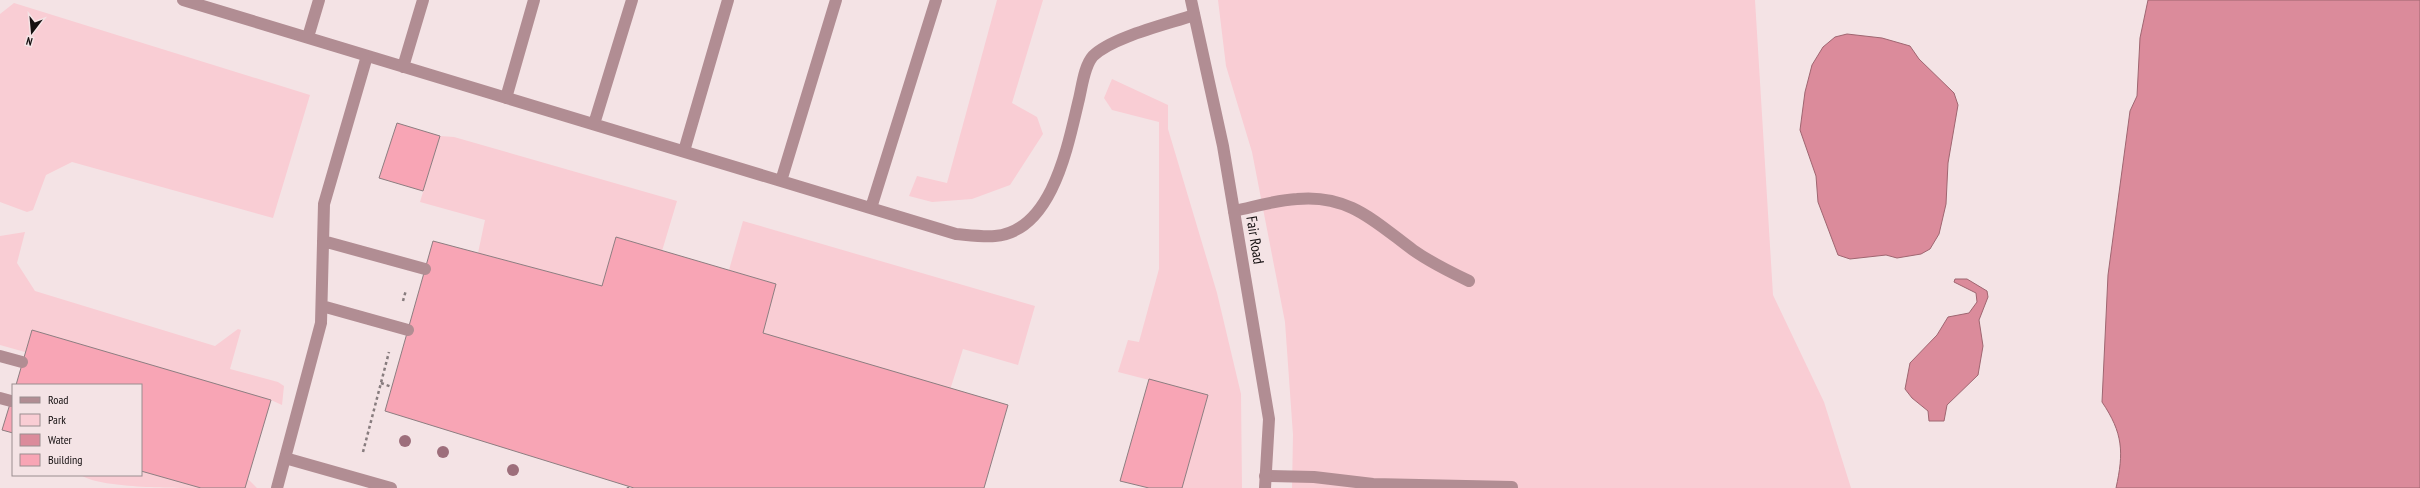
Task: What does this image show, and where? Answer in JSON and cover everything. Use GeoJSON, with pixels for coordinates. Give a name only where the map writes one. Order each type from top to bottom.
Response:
{"type":"FeatureCollection","features":[{"type":"Feature","properties":{"kind":"street"},"geometry":{"type":"LineString","coordinates":[[184,0],[209,4],[367,56],[956,234],[996,236],[1023,226],[1042,206],[1061,172],[1085,76],[1093,57],[1117,41],[1194,15]]}},
{"type":"Feature","properties":{"kind":"street"},"geometry":{"type":"LineString","coordinates":[[308,37],[319,0]]}},
{"type":"Feature","properties":{"kind":"street"},"geometry":{"type":"LineString","coordinates":[[403,67],[423,0]]}},
{"type":"Feature","properties":{"kind":"street"},"geometry":{"type":"LineString","coordinates":[[506,98],[534,0]]}},
{"type":"Feature","properties":{"kind":"street"},"geometry":{"type":"LineString","coordinates":[[594,124],[632,0]]}},
{"type":"Feature","properties":{"kind":"street"},"geometry":{"type":"LineString","coordinates":[[684,151],[728,0]]}},
{"type":"Feature","properties":{"kind":"street"},"geometry":{"type":"LineString","coordinates":[[782,181],[836,0]]}},
{"type":"Feature","properties":{"kind":"street"},"geometry":{"type":"LineString","coordinates":[[871,208],[936,0]]}},
{"type":"Feature","properties":{"kind":"street","name":"Fair Road"},"geometry":{"type":"LineString","coordinates":[[1191,0],[1223,146],[1269,419],[1265,488]]}},
{"type":"Feature","properties":{"kind":"street"},"geometry":{"type":"LineString","coordinates":[[277,488],[321,323],[324,204],[367,56]]}},
{"type":"Feature","properties":{"kind":"street"},"geometry":{"type":"LineString","coordinates":[[1234,211],[1297,198],[1331,200],[1352,206],[1368,215],[1415,251],[1469,281]]}},
{"type":"Feature","properties":{"kind":"street"},"geometry":{"type":"LineString","coordinates":[[323,241],[425,269]]}},
{"type":"Feature","properties":{"kind":"street"},"geometry":{"type":"LineString","coordinates":[[322,306],[408,330]]}},
{"type":"Feature","properties":{"kind":"street"},"geometry":{"type":"LineString","coordinates":[[0,356],[22,362]]}},
{"type":"Feature","properties":{"kind":"street"},"geometry":{"type":"LineString","coordinates":[[285,458],[392,488]]}},
{"type":"Feature","properties":{"kind":"street"},"geometry":{"type":"LineString","coordinates":[[1266,476],[1314,477],[1413,486],[1512,487]]}},
{"type":"Feature","properties":{"kind":"path"},"geometry":{"type":"LineString","coordinates":[[381,383],[392,387]]}},
{"type":"Feature","properties":{"kind":"green space"},"geometry":{"type":"Polygon","coordinates":[[[997,0],[1043,0],[1012,103],[1037,117],[1043,134],[1010,185],[972,199],[932,202],[909,196],[917,176],[947,183],[997,0]]]}},
{"type":"Feature","properties":{"kind":"green space"},"geometry":{"type":"Polygon","coordinates":[[[1218,0],[1755,0],[1773,295],[1824,402],[1851,488],[1292,488],[1293,435],[1285,322],[1252,152],[1226,66],[1218,0]]]}},
{"type":"Feature","properties":{"kind":"green space"},"geometry":{"type":"Polygon","coordinates":[[[14,3],[310,95],[273,218],[72,162],[46,175],[33,210],[27,212],[0,202],[0,14],[14,3]]]}},
{"type":"Feature","properties":{"kind":"green space"},"geometry":{"type":"Polygon","coordinates":[[[1112,79],[1168,105],[1168,129],[1217,293],[1241,394],[1242,488],[1182,488],[1208,395],[1118,372],[1128,340],[1139,342],[1159,269],[1159,122],[1112,110],[1104,98],[1112,79]]]}},
{"type":"Feature","properties":{"kind":"green space"},"geometry":{"type":"Polygon","coordinates":[[[440,136],[454,137],[677,201],[662,251],[616,237],[602,286],[478,253],[485,220],[420,202],[440,136]]]}},
{"type":"Feature","properties":{"kind":"green space"},"geometry":{"type":"Polygon","coordinates":[[[743,221],[1035,306],[1018,365],[963,349],[950,390],[763,333],[776,284],[729,270],[743,221]]]}},
{"type":"Feature","properties":{"kind":"green space"},"geometry":{"type":"Polygon","coordinates":[[[25,232],[17,263],[35,291],[215,346],[238,329],[241,330],[230,369],[278,382],[284,386],[282,405],[271,400],[32,330],[25,352],[0,345],[0,236],[25,232]]]}},
{"type":"Feature","properties":{"kind":"green space"},"geometry":{"type":"Polygon","coordinates":[[[142,471],[201,488],[119,485],[103,483],[83,476],[142,476],[142,471]]]}},
{"type":"Feature","properties":{"kind":"green space"},"geometry":{"type":"Polygon","coordinates":[[[248,479],[257,488],[245,488],[248,479]]]}},
{"type":"Feature","properties":{"kind":"water"},"geometry":{"type":"Polygon","coordinates":[[[2148,0],[2420,0],[2420,488],[2116,488],[2121,453],[2120,443],[2114,423],[2102,402],[2108,275],[2130,111],[2137,96],[2140,38],[2148,0]]]}},
{"type":"Feature","properties":{"kind":"water"},"geometry":{"type":"Polygon","coordinates":[[[1847,34],[1882,38],[1910,46],[1919,59],[1954,93],[1958,105],[1948,163],[1946,204],[1939,234],[1930,249],[1921,254],[1897,258],[1886,255],[1850,259],[1838,255],[1818,202],[1816,176],[1800,130],[1805,92],[1812,65],[1823,47],[1835,37],[1847,34]]]}},
{"type":"Feature","properties":{"kind":"water"},"geometry":{"type":"Polygon","coordinates":[[[1955,279],[1967,279],[1987,291],[1988,297],[1979,320],[1983,346],[1978,375],[1947,405],[1944,421],[1929,421],[1928,411],[1912,398],[1905,389],[1910,363],[1937,335],[1948,317],[1969,313],[1977,302],[1976,293],[1954,282],[1955,279]]]}},
{"type":"Feature","properties":{"kind":"building"},"geometry":{"type":"Polygon","coordinates":[[[397,123],[440,136],[423,191],[379,178],[397,123]]]}},
{"type":"Feature","properties":{"kind":"building"},"geometry":{"type":"Polygon","coordinates":[[[616,237],[776,284],[763,333],[1008,405],[984,488],[634,488],[385,411],[433,241],[602,286],[616,237]]]}},
{"type":"Feature","properties":{"kind":"building"},"geometry":{"type":"Polygon","coordinates":[[[32,330],[271,400],[245,488],[201,488],[142,471],[142,384],[16,384],[32,330]]]}},
{"type":"Feature","properties":{"kind":"building"},"geometry":{"type":"Polygon","coordinates":[[[1149,379],[1208,395],[1182,488],[1149,488],[1120,481],[1149,379]]]}},
{"type":"Feature","properties":{"kind":"building"},"geometry":{"type":"Polygon","coordinates":[[[12,397],[12,433],[2,430],[12,397]]]}}]}
